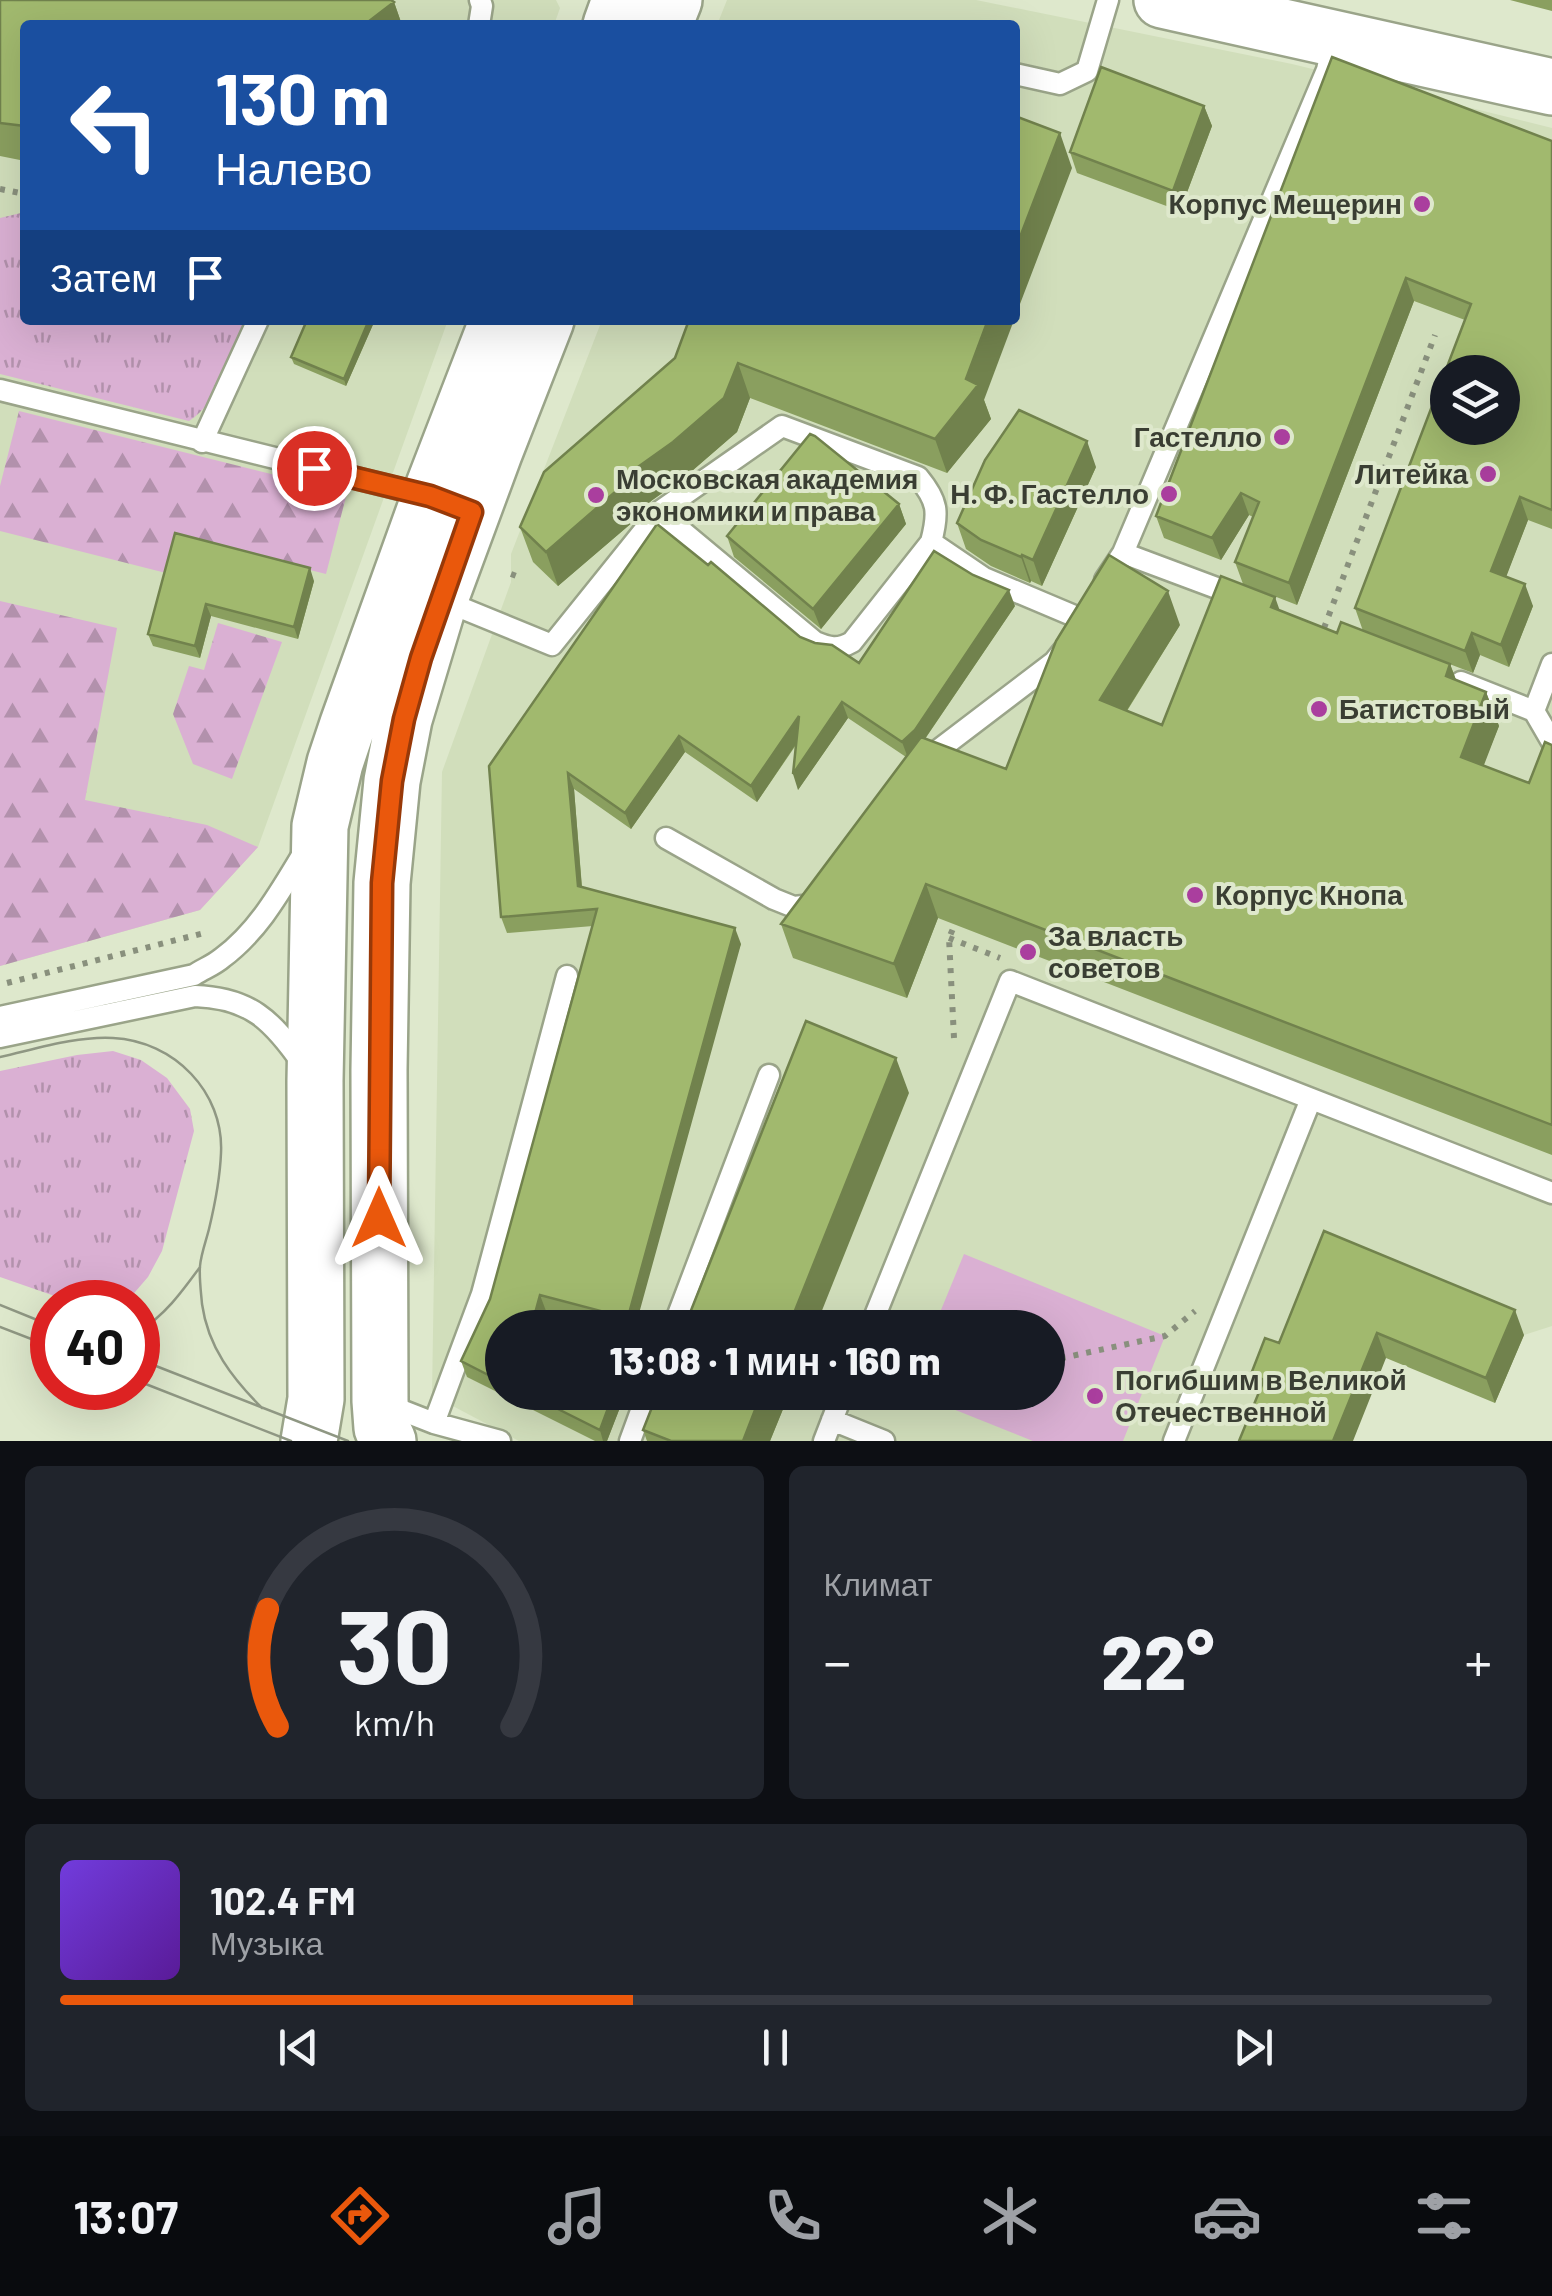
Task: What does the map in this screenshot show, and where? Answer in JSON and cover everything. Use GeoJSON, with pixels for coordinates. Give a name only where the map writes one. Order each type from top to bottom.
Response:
{"type":"FeatureCollection","features":[{"type":"Feature","properties":{"kind":"street"},"geometry":{"type":"LineString","coordinates":[[1162,0],[1333,19],[1552,54]]}},
{"type":"Feature","properties":{"kind":"street"},"geometry":{"type":"LineString","coordinates":[[1333,19],[1552,87]]}},
{"type":"Feature","properties":{"kind":"street"},"geometry":{"type":"LineString","coordinates":[[400,1422],[379,1070],[382,883],[392,781],[404,719],[440,599],[451,504],[497,325]]}},
{"type":"Feature","properties":{"kind":"street"},"geometry":{"type":"LineString","coordinates":[[310,1441],[316,1399],[315,1082],[320,826],[348,724],[451,504],[543,325]]}},
{"type":"Feature","properties":{"kind":"lane"},"geometry":{"type":"LineString","coordinates":[[1020,75],[1060,84],[1087,71],[1108,0]]}},
{"type":"Feature","properties":{"kind":"lane"},"geometry":{"type":"LineString","coordinates":[[909,779],[921,763],[1054,662],[1123,553],[1327,70],[1333,19]]}},
{"type":"Feature","properties":{"kind":"lane"},"geometry":{"type":"LineString","coordinates":[[202,442],[256,325]]}},
{"type":"Feature","properties":{"kind":"lane"},"geometry":{"type":"LineString","coordinates":[[0,390],[451,504]]}},
{"type":"Feature","properties":{"kind":"lane"},"geometry":{"type":"LineString","coordinates":[[440,599],[552,645],[658,512],[782,426],[918,477],[932,494],[937,517],[930,542],[852,642],[842,648],[829,648],[814,642],[658,512]]}},
{"type":"Feature","properties":{"kind":"lane"},"geometry":{"type":"LineString","coordinates":[[930,542],[984,578],[1079,618]]}},
{"type":"Feature","properties":{"kind":"lane"},"geometry":{"type":"LineString","coordinates":[[1123,553],[1255,602]]}},
{"type":"Feature","properties":{"kind":"lane"},"geometry":{"type":"LineString","coordinates":[[1534,710],[1552,664]]}},
{"type":"Feature","properties":{"kind":"lane"},"geometry":{"type":"LineString","coordinates":[[1446,676],[1534,710],[1552,742]]}},
{"type":"Feature","properties":{"kind":"lane"},"geometry":{"type":"LineString","coordinates":[[0,1017],[194,975],[222,959],[248,936],[272,904],[320,826]]}},
{"type":"Feature","properties":{"kind":"lane"},"geometry":{"type":"LineString","coordinates":[[666,838],[774,900],[794,907],[812,905],[827,892]]}},
{"type":"Feature","properties":{"kind":"lane"},"geometry":{"type":"LineString","coordinates":[[500,1441],[400,1422],[482,1294],[567,976]]}},
{"type":"Feature","properties":{"kind":"lane"},"geometry":{"type":"LineString","coordinates":[[877,1310],[1010,981],[1552,1192]]}},
{"type":"Feature","properties":{"kind":"lane"},"geometry":{"type":"LineString","coordinates":[[0,1037],[196,996],[215,996],[259,1013],[281,1033],[315,1082]]}},
{"type":"Feature","properties":{"kind":"lane"},"geometry":{"type":"LineString","coordinates":[[680,1310],[769,1075]]}},
{"type":"Feature","properties":{"kind":"lane"},"geometry":{"type":"LineString","coordinates":[[1174,1441],[1312,1099]]}},
{"type":"Feature","properties":{"kind":"lane"},"geometry":{"type":"LineString","coordinates":[[630,1441],[641,1410]]}},
{"type":"Feature","properties":{"kind":"lane"},"geometry":{"type":"LineString","coordinates":[[824,1441],[836,1410]]}},
{"type":"Feature","properties":{"kind":"lane"},"geometry":{"type":"LineString","coordinates":[[832,1420],[884,1441]]}},
{"type":"Feature","properties":{"kind":"path"},"geometry":{"type":"LineString","coordinates":[[1324,628],[1435,335]]}},
{"type":"Feature","properties":{"kind":"path"},"geometry":{"type":"LineString","coordinates":[[954,1045],[950,938],[955,924]]}},
{"type":"Feature","properties":{"kind":"path"},"geometry":{"type":"LineString","coordinates":[[0,984],[209,932]]}},
{"type":"Feature","properties":{"kind":"path"},"geometry":{"type":"LineString","coordinates":[[1065,1357],[1165,1336],[1245,1269]]}},
{"type":"Feature","properties":{"kind":"shaded area"},"geometry":{"type":"Polygon","coordinates":[[[0,0],[556,0],[560,8],[556,20],[20,20],[20,325],[446,325],[258,847],[200,910],[0,966],[0,0]]]}},
{"type":"Feature","properties":{"kind":"shaded area"},"geometry":{"type":"Polygon","coordinates":[[[727,0],[976,0],[1292,64],[1552,128],[1552,1326],[1524,1335],[1334,1257],[1259,1441],[519,1441],[432,1395],[442,772],[511,582],[511,554],[600,325],[1020,325],[1020,20],[719,20],[727,0]]]}},
{"type":"Feature","properties":{"kind":"green space"},"geometry":{"type":"Polygon","coordinates":[[[20,213],[20,325],[244,325],[223,376],[199,413],[189,421],[0,374],[0,218],[20,213]]]}},
{"type":"Feature","properties":{"kind":"green space"},"geometry":{"type":"Polygon","coordinates":[[[19,411],[347,493],[326,574],[175,536],[166,573],[0,531],[0,486],[19,411]]]}},
{"type":"Feature","properties":{"kind":"green space"},"geometry":{"type":"Polygon","coordinates":[[[0,601],[117,628],[85,800],[207,825],[258,847],[200,910],[0,966],[0,601]]]}},
{"type":"Feature","properties":{"kind":"green space"},"geometry":{"type":"Polygon","coordinates":[[[218,623],[282,642],[232,779],[193,764],[173,714],[189,666],[204,670],[218,623]]]}},
{"type":"Feature","properties":{"kind":"green space"},"geometry":{"type":"Polygon","coordinates":[[[113,1051],[141,1060],[167,1078],[190,1109],[194,1131],[162,1251],[145,1280],[30,1280],[30,1287],[0,1277],[0,1071],[113,1051]]]}},
{"type":"Feature","properties":{"kind":"green space"},"geometry":{"type":"Polygon","coordinates":[[[964,1254],[1165,1336],[1123,1441],[1033,1441],[956,1410],[1065,1410],[1065,1310],[941,1310],[964,1254]]]}},
{"type":"Feature","properties":{"kind":"building"},"geometry":{"type":"Polygon","coordinates":[[[0,0],[394,2],[371,20],[20,20],[20,125],[0,123],[0,0]]]}},
{"type":"Feature","properties":{"kind":"building"},"geometry":{"type":"Polygon","coordinates":[[[1332,57],[1552,141],[1552,510],[1520,497],[1491,571],[1525,584],[1501,645],[1472,633],[1465,651],[1355,608],[1430,411],[1430,445],[1520,445],[1520,355],[1452,355],[1471,304],[1406,278],[1289,583],[1235,562],[1259,502],[1241,493],[1212,538],[1156,516],[1332,57]]]}},
{"type":"Feature","properties":{"kind":"building"},"geometry":{"type":"Polygon","coordinates":[[[1101,67],[1204,106],[1173,191],[1070,152],[1101,67]]]}},
{"type":"Feature","properties":{"kind":"building"},"geometry":{"type":"Polygon","coordinates":[[[1020,118],[1060,133],[1020,237],[1020,118]]]}},
{"type":"Feature","properties":{"kind":"building"},"geometry":{"type":"Polygon","coordinates":[[[305,325],[367,325],[344,379],[291,357],[305,325]]]}},
{"type":"Feature","properties":{"kind":"building"},"geometry":{"type":"Polygon","coordinates":[[[687,325],[986,325],[966,379],[978,385],[935,439],[738,363],[724,398],[638,467],[622,486],[546,552],[520,527],[544,472],[675,358],[687,325]]]}},
{"type":"Feature","properties":{"kind":"building"},"geometry":{"type":"Polygon","coordinates":[[[1019,410],[1087,441],[1033,560],[981,540],[957,523],[985,460],[1019,410]]]}},
{"type":"Feature","properties":{"kind":"building"},"geometry":{"type":"Polygon","coordinates":[[[810,434],[899,504],[813,609],[727,536],[810,434]]]}},
{"type":"Feature","properties":{"kind":"building"},"geometry":{"type":"Polygon","coordinates":[[[657,524],[708,565],[711,562],[800,637],[832,645],[859,663],[934,551],[973,575],[1009,590],[915,730],[902,742],[842,702],[793,774],[799,716],[751,786],[679,736],[625,813],[568,773],[578,886],[735,928],[630,1310],[597,1310],[540,1295],[536,1310],[485,1310],[485,1373],[461,1361],[490,1299],[597,909],[501,917],[489,766],[657,524]]]}},
{"type":"Feature","properties":{"kind":"building"},"geometry":{"type":"Polygon","coordinates":[[[175,533],[310,568],[294,627],[206,604],[195,646],[148,634],[175,533]]]}},
{"type":"Feature","properties":{"kind":"building","name":"Корпус Кнопа"},"geometry":{"type":"Polygon","coordinates":[[[1109,555],[1168,591],[1100,700],[1162,725],[1221,576],[1275,597],[1271,607],[1337,633],[1341,622],[1450,664],[1446,676],[1486,692],[1461,757],[1529,783],[1545,742],[1552,745],[1552,1125],[926,884],[894,964],[781,924],[921,737],[1006,769],[1056,641],[1109,555]]]}},
{"type":"Feature","properties":{"kind":"building"},"geometry":{"type":"Polygon","coordinates":[[[806,1021],[896,1058],[795,1310],[691,1310],[806,1021]]]}},
{"type":"Feature","properties":{"kind":"building"},"geometry":{"type":"Polygon","coordinates":[[[1324,1231],[1515,1310],[1486,1378],[1377,1333],[1333,1441],[1239,1441],[1264,1380],[1251,1374],[1265,1338],[1279,1343],[1324,1231]]]}},
{"type":"Feature","properties":{"kind":"building"},"geometry":{"type":"Polygon","coordinates":[[[560,1410],[607,1410],[600,1430],[560,1410]]]}},
{"type":"Feature","properties":{"kind":"building"},"geometry":{"type":"Polygon","coordinates":[[[651,1410],[755,1410],[743,1441],[671,1441],[643,1430],[651,1410]]]}},
{"type":"Feature","properties":{"kind":"tram line"},"geometry":{"type":"LineString","coordinates":[[0,1057],[85,1039],[135,1041],[175,1060],[204,1091],[220,1131],[221,1153],[201,1261],[202,1304],[223,1361],[262,1408]]}},
{"type":"Feature","properties":{"kind":"tram line"},"geometry":{"type":"LineString","coordinates":[[160,1314],[200,1267]]}},
{"type":"Feature","properties":{"kind":"tram line"},"geometry":{"type":"LineString","coordinates":[[0,1305],[30,1317]]}},
{"type":"Feature","properties":{"kind":"tram line"},"geometry":{"type":"LineString","coordinates":[[0,1327],[30,1339]]}},
{"type":"Feature","properties":{"kind":"tram line"},"geometry":{"type":"LineString","coordinates":[[160,1368],[348,1441]]}},
{"type":"Feature","properties":{"kind":"tram line"},"geometry":{"type":"LineString","coordinates":[[160,1390],[291,1441]]}},
{"type":"Feature","properties":{"kind":"place","name":"Корпус Мещерин"},"geometry":{"type":"Point","coordinates":[1422,204]}},
{"type":"Feature","properties":{"kind":"place","name":"Гастелло"},"geometry":{"type":"Point","coordinates":[1282,437]}},
{"type":"Feature","properties":{"kind":"place","name":"Литейка"},"geometry":{"type":"Point","coordinates":[1488,474]}},
{"type":"Feature","properties":{"kind":"place","name":"Н. Ф. Гастелло"},"geometry":{"type":"Point","coordinates":[1169,494]}},
{"type":"Feature","properties":{"kind":"place","name":"Московская академия экономики и права"},"geometry":{"type":"Point","coordinates":[596,495]}},
{"type":"Feature","properties":{"kind":"place","name":"Батистовый"},"geometry":{"type":"Point","coordinates":[1319,709]}},
{"type":"Feature","properties":{"kind":"place","name":"Корпус Кнопа"},"geometry":{"type":"Point","coordinates":[1195,895]}},
{"type":"Feature","properties":{"kind":"place","name":"За власть советов"},"geometry":{"type":"Point","coordinates":[1028,952]}},
{"type":"Feature","properties":{"kind":"place","name":"Погибшим в Великой Отечественной"},"geometry":{"type":"Point","coordinates":[1095,1396]}},
{"type":"Feature","properties":{"kind":"route"},"geometry":{"type":"LineString","coordinates":[[314,468],[430,496],[472,512],[421,658],[392,781],[382,883],[379,1218]]}}]}
